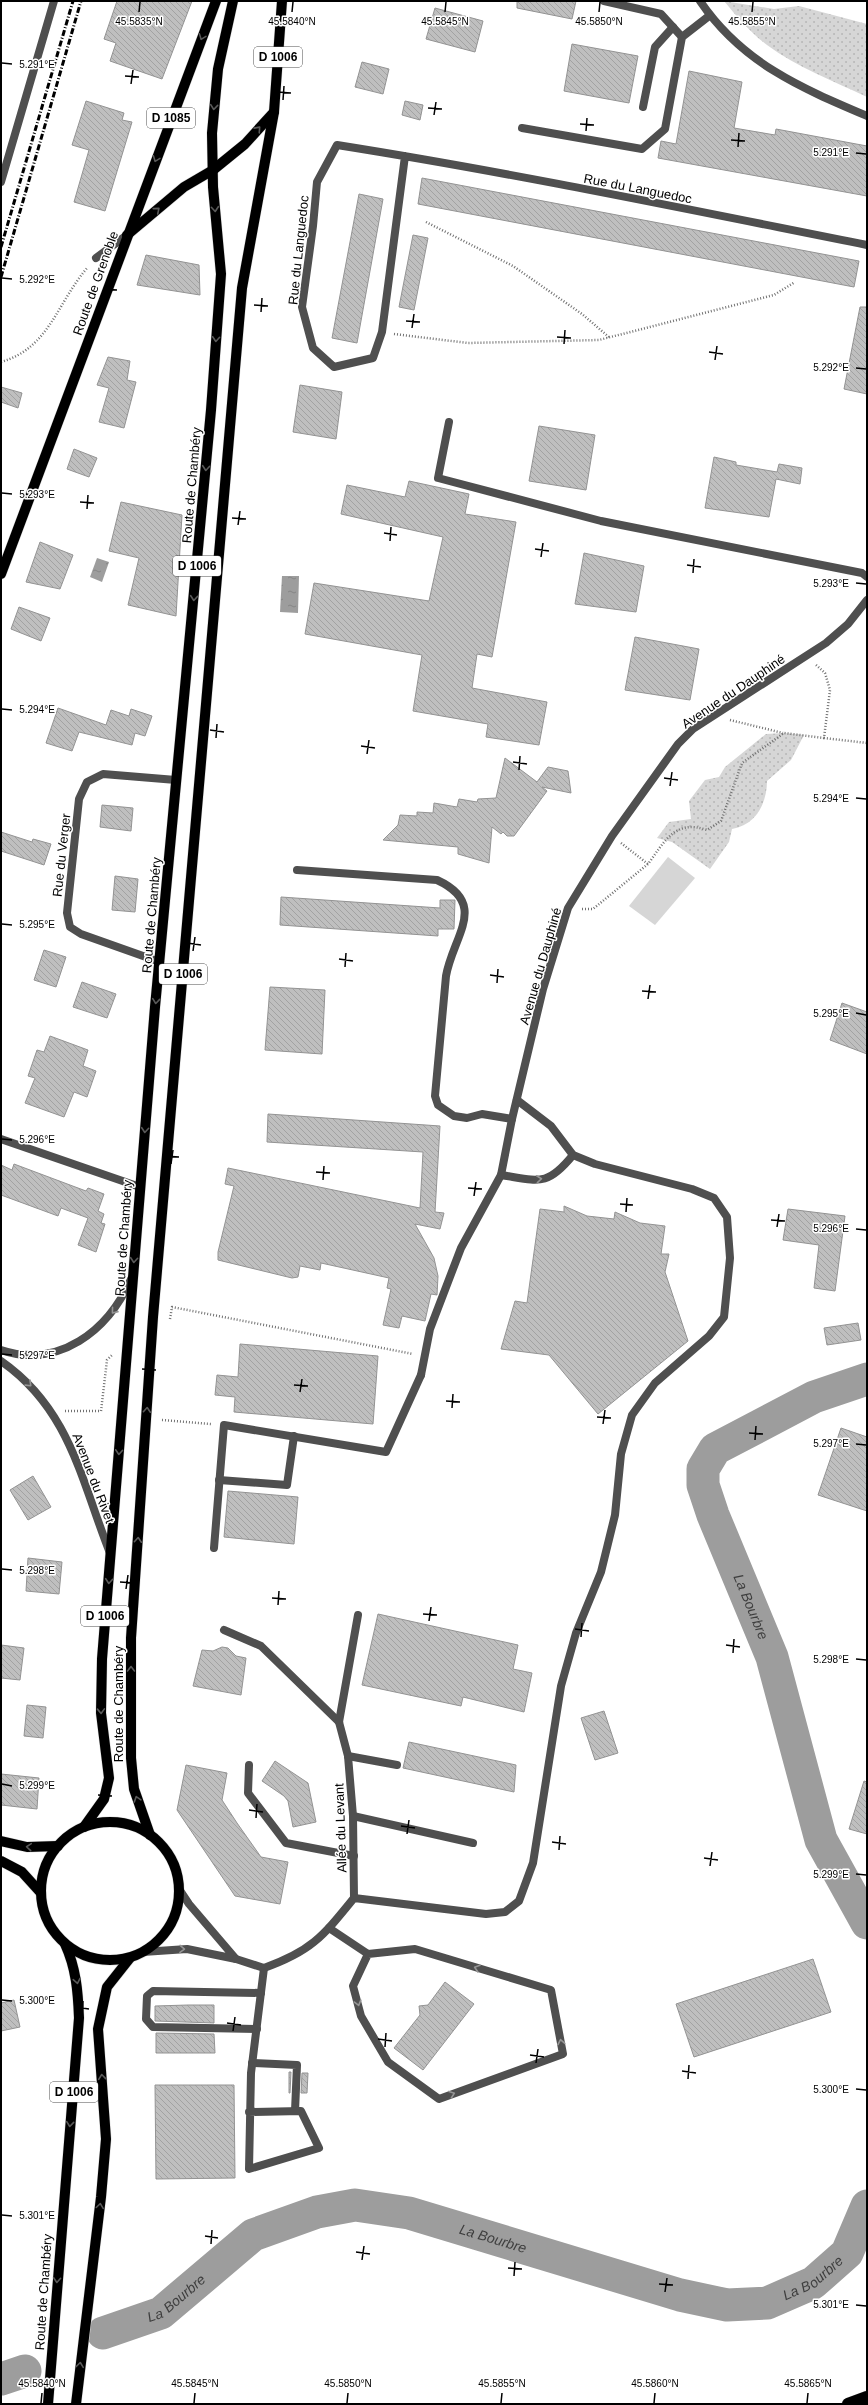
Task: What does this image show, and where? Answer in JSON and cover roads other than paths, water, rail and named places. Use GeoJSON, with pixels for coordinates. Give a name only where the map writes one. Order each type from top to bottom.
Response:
{"type":"FeatureCollection","features":[{"type":"Feature","properties":{"kind":"highway"},"geometry":{"type":"LineString","coordinates":[[848,2404],[867,2397]]}},
{"type":"Feature","properties":{"kind":"main road","name":"Route de Grenoble"},"geometry":{"type":"LineString","coordinates":[[1,574],[216,1]]}},
{"type":"Feature","properties":{"kind":"main road","name":"Route de Chambéry"},"geometry":{"type":"LineString","coordinates":[[84,1827],[104,1799],[109,1778],[101,1697],[102,1659],[132,1277],[176,780],[211,410],[221,274],[213,170],[212,133],[218,68],[233,1]]}},
{"type":"Feature","properties":{"kind":"main road","name":"D 1006"},"geometry":{"type":"LineString","coordinates":[[274,112],[282,1]]}},
{"type":"Feature","properties":{"kind":"main road","name":"D 1085"},"geometry":{"type":"LineString","coordinates":[[127,235],[184,187],[213,170],[245,144],[274,112]]}},
{"type":"Feature","properties":{"kind":"main road","name":"Route de Chambéry"},"geometry":{"type":"LineString","coordinates":[[150,1835],[134,1790],[131,1742],[131,1638],[153,1324],[242,288],[274,112]]}},
{"type":"Feature","properties":{"kind":"main road"},"geometry":{"type":"LineString","coordinates":[[101,1823],[118,1823],[135,1827],[150,1835],[165,1850],[175,1868],[179,1889],[175,1914],[162,1936],[143,1952],[130,1958],[105,1960],[84,1955],[65,1944],[48,1921],[41,1893],[43,1876],[49,1860],[58,1846],[70,1835],[84,1827],[101,1823]]}},
{"type":"Feature","properties":{"kind":"main road"},"geometry":{"type":"LineString","coordinates":[[1,1841],[27,1847],[58,1846]]}},
{"type":"Feature","properties":{"kind":"main road"},"geometry":{"type":"LineString","coordinates":[[1,1861],[22,1872],[41,1893]]}},
{"type":"Feature","properties":{"kind":"main road","name":"Route de Chambéry"},"geometry":{"type":"LineString","coordinates":[[48,2404],[79,2018],[78,1986],[72,1960],[65,1944]]}},
{"type":"Feature","properties":{"kind":"main road","name":"D 1006"},"geometry":{"type":"LineString","coordinates":[[76,2404],[106,2139],[98,2029],[108,1988],[130,1958]]}},
{"type":"Feature","properties":{"kind":"street"},"geometry":{"type":"LineString","coordinates":[[1,182],[54,1]]}},
{"type":"Feature","properties":{"kind":"street"},"geometry":{"type":"LineString","coordinates":[[604,1],[661,14],[682,37]]}},
{"type":"Feature","properties":{"kind":"street"},"geometry":{"type":"LineString","coordinates":[[700,1],[709,16],[748,54],[767,68],[797,86],[867,116]]}},
{"type":"Feature","properties":{"kind":"street"},"geometry":{"type":"LineString","coordinates":[[522,128],[642,149],[665,129],[682,37],[709,16]]}},
{"type":"Feature","properties":{"kind":"street"},"geometry":{"type":"LineString","coordinates":[[643,107],[655,47],[673,27]]}},
{"type":"Feature","properties":{"kind":"street","name":"Rue du Languedoc"},"geometry":{"type":"LineString","coordinates":[[405,156],[382,332],[373,358],[334,367],[312,348],[302,307],[314,226],[317,182],[337,145],[405,156],[867,245]]}},
{"type":"Feature","properties":{"kind":"street"},"geometry":{"type":"LineString","coordinates":[[96,258],[127,235]]}},
{"type":"Feature","properties":{"kind":"street"},"geometry":{"type":"LineString","coordinates":[[448,422],[438,478],[601,521],[862,573],[867,577]]}},
{"type":"Feature","properties":{"kind":"street","name":"Avenue du Dauphiné"},"geometry":{"type":"LineString","coordinates":[[294,1436],[386,1452],[421,1375],[423,1356],[430,1329],[461,1248],[501,1174],[512,1119],[543,989],[568,908],[612,836],[678,744],[693,729],[712,716],[807,656],[848,624],[867,600]]}},
{"type":"Feature","properties":{"kind":"street","name":"Rue du Verger"},"geometry":{"type":"LineString","coordinates":[[160,962],[81,934],[70,927],[67,913],[80,799],[87,782],[103,774],[176,780]]}},
{"type":"Feature","properties":{"kind":"street"},"geometry":{"type":"LineString","coordinates":[[297,870],[438,880],[457,892],[464,900],[465,912],[463,928],[449,960],[446,976],[435,1096],[438,1105],[454,1116],[467,1118],[482,1114],[512,1119]]}},
{"type":"Feature","properties":{"kind":"street"},"geometry":{"type":"LineString","coordinates":[[143,1952],[187,1949],[236,1959],[264,1968],[301,1953],[330,1928],[354,1898],[486,1914],[505,1912],[519,1901],[533,1863],[561,1686],[576,1633],[601,1572],[615,1515],[621,1454],[632,1415],[655,1383],[709,1336],[724,1317],[730,1258],[727,1217],[714,1198],[692,1190],[594,1164],[573,1155],[551,1126],[517,1100]]}},
{"type":"Feature","properties":{"kind":"street"},"geometry":{"type":"LineString","coordinates":[[1,1139],[140,1187]]}},
{"type":"Feature","properties":{"kind":"street"},"geometry":{"type":"LineString","coordinates":[[501,1174],[531,1180],[545,1179],[558,1172],[573,1155]]}},
{"type":"Feature","properties":{"kind":"street"},"geometry":{"type":"LineString","coordinates":[[1,1350],[13,1354],[35,1356],[58,1351],[80,1342],[104,1323],[122,1301],[132,1277]]}},
{"type":"Feature","properties":{"kind":"street","name":"Avenue du Rivet"},"geometry":{"type":"LineString","coordinates":[[1,1361],[30,1384],[52,1411],[71,1445],[111,1556]]}},
{"type":"Feature","properties":{"kind":"street"},"geometry":{"type":"LineString","coordinates":[[214,1548],[219,1480],[224,1425],[294,1436],[287,1485],[219,1480]]}},
{"type":"Feature","properties":{"kind":"street","name":"Allée du Levant"},"geometry":{"type":"LineString","coordinates":[[354,1898],[353,1816],[348,1756],[339,1722],[358,1615]]}},
{"type":"Feature","properties":{"kind":"street"},"geometry":{"type":"LineString","coordinates":[[224,1630],[261,1646],[339,1722]]}},
{"type":"Feature","properties":{"kind":"street"},"geometry":{"type":"LineString","coordinates":[[348,1756],[397,1766]]}},
{"type":"Feature","properties":{"kind":"street"},"geometry":{"type":"LineString","coordinates":[[249,1765],[248,1792],[286,1843],[354,1856]]}},
{"type":"Feature","properties":{"kind":"street"},"geometry":{"type":"LineString","coordinates":[[353,1816],[473,1843]]}},
{"type":"Feature","properties":{"kind":"street"},"geometry":{"type":"LineString","coordinates":[[179,1889],[189,1904],[236,1959]]}},
{"type":"Feature","properties":{"kind":"street"},"geometry":{"type":"LineString","coordinates":[[330,1928],[368,1954],[415,1949],[551,1990],[563,2054],[439,2099],[388,2062],[361,2016],[353,1986],[368,1954]]}},
{"type":"Feature","properties":{"kind":"street"},"geometry":{"type":"LineString","coordinates":[[249,2112],[301,2111],[319,2148],[249,2169],[249,2112],[252,2063],[264,1968]]}},
{"type":"Feature","properties":{"kind":"street"},"geometry":{"type":"LineString","coordinates":[[257,2029],[153,2027],[146,2019],[147,1996],[152,1990],[261,1993]]}},
{"type":"Feature","properties":{"kind":"street"},"geometry":{"type":"LineString","coordinates":[[252,2063],[297,2065],[296,2111]]}},
{"type":"Feature","properties":{"kind":"water"},"geometry":{"type":"Polygon","coordinates":[[[97,558],[109,562],[102,582],[90,577],[97,558]]]}},
{"type":"Feature","properties":{"kind":"water"},"geometry":{"type":"Polygon","coordinates":[[[282,576],[299,576],[298,613],[280,612],[282,576]]]}},
{"type":"Feature","properties":{"kind":"waterway","name":"La Bourbre"},"geometry":{"type":"LineString","coordinates":[[867,1379],[814,1397],[715,1449],[703,1469],[703,1485],[713,1515],[772,1657],[821,1840],[867,1923]]}},
{"type":"Feature","properties":{"kind":"waterway","name":"La Bourbre"},"geometry":{"type":"LineString","coordinates":[[103,2333],[161,2313],[253,2235],[317,2212],[355,2205],[409,2213],[680,2295],[727,2305],[767,2303],[813,2283],[847,2253],[867,2206]]}},
{"type":"Feature","properties":{"kind":"waterway","name":"La Bourbre"},"geometry":{"type":"LineString","coordinates":[[1,2379],[25,2371]]}},
{"type":"Feature","properties":{"kind":"railway"},"geometry":{"type":"LineString","coordinates":[[1,247],[73,1]]}},
{"type":"Feature","properties":{"kind":"railway"},"geometry":{"type":"LineString","coordinates":[[1,277],[81,1]]}}]}
